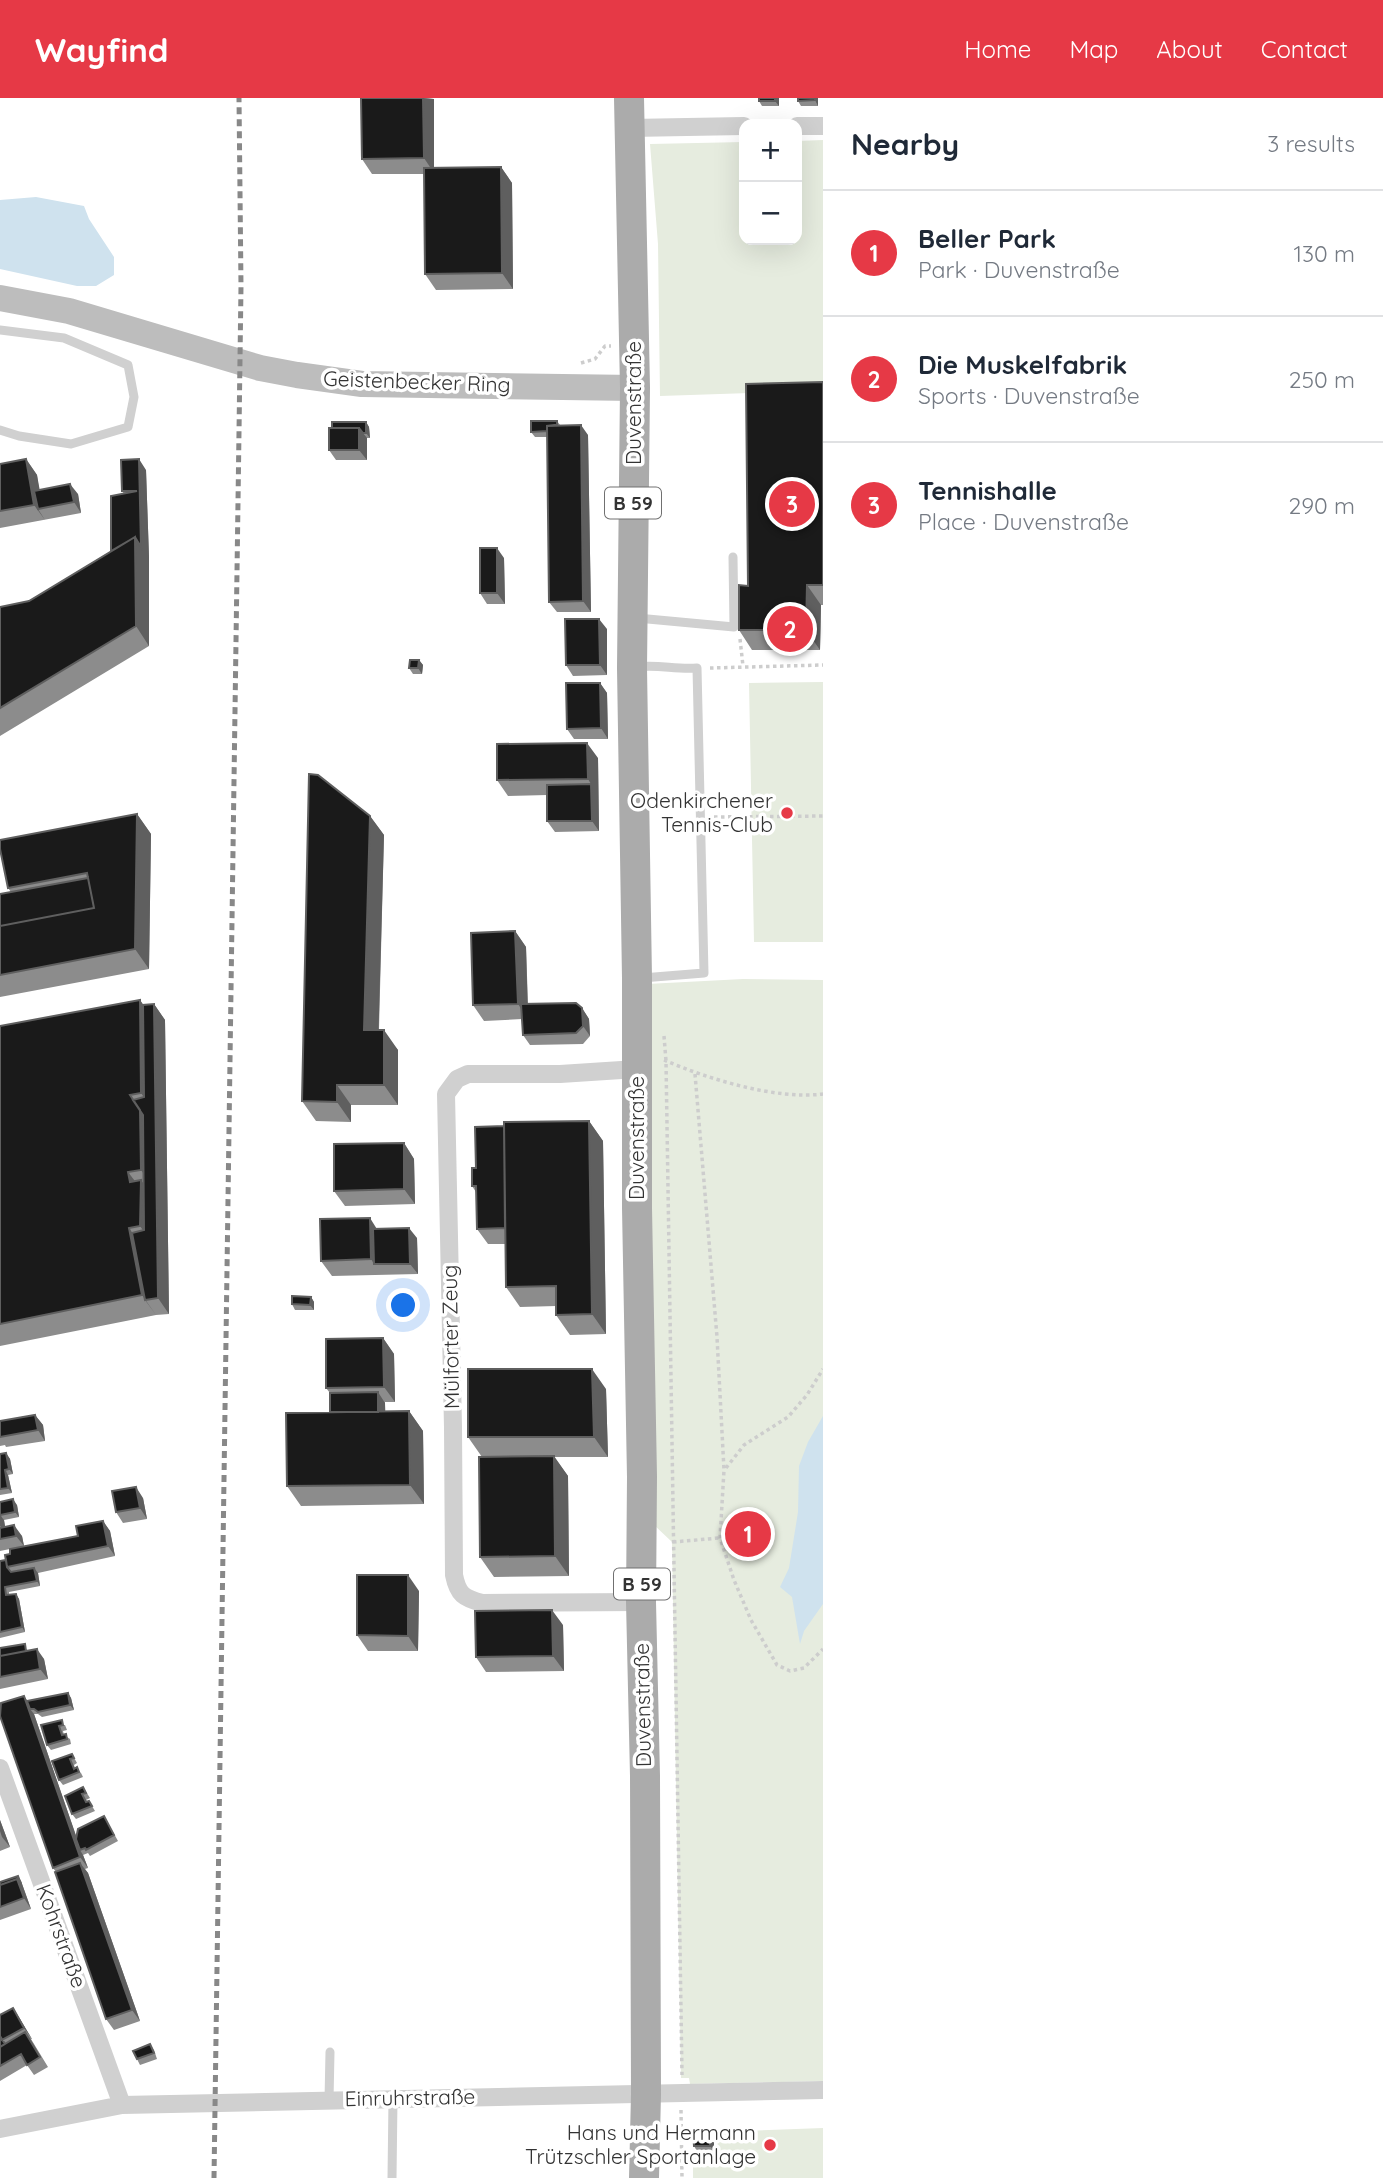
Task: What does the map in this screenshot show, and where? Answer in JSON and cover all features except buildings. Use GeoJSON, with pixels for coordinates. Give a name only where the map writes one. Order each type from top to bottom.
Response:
{"type":"FeatureCollection","features":[{"type":"Feature","properties":{"kind":"main road","name":"Duvenstraße"},"geometry":{"type":"LineString","coordinates":[[629,98],[635,388],[632,668],[645,1789],[644,2178]]}},
{"type":"Feature","properties":{"kind":"main road","name":"Geistenbecker Ring"},"geometry":{"type":"LineString","coordinates":[[0,298],[69,312],[260,368],[297,375],[362,383],[635,388]]}},
{"type":"Feature","properties":{"kind":"street"},"geometry":{"type":"LineString","coordinates":[[630,128],[739,126]]}},
{"type":"Feature","properties":{"kind":"street"},"geometry":{"type":"LineString","coordinates":[[802,126],[823,126]]}},
{"type":"Feature","properties":{"kind":"street","name":"Mülforter Zeug"},"geometry":{"type":"LineString","coordinates":[[637,1059],[560,1074],[468,1074],[457,1079],[446,1094],[456,1588],[467,1599],[482,1604],[641,1602]]}},
{"type":"Feature","properties":{"kind":"street","name":"Kohrstraße"},"geometry":{"type":"LineString","coordinates":[[0,1768],[122,2105]]}},
{"type":"Feature","properties":{"kind":"street","name":"Einruhrstraße"},"geometry":{"type":"LineString","coordinates":[[0,2130],[122,2105],[823,2090]]}},
{"type":"Feature","properties":{"kind":"lane"},"geometry":{"type":"LineString","coordinates":[[0,330],[64,338],[128,365],[134,397],[128,426],[71,444],[19,436],[0,430]]}},
{"type":"Feature","properties":{"kind":"lane"},"geometry":{"type":"LineString","coordinates":[[632,618],[734,627],[733,557]]}},
{"type":"Feature","properties":{"kind":"lane"},"geometry":{"type":"LineString","coordinates":[[632,668],[650,665],[679,669],[698,668],[704,973],[637,978]]}},
{"type":"Feature","properties":{"kind":"lane"},"geometry":{"type":"LineString","coordinates":[[329,2100],[330,2052]]}},
{"type":"Feature","properties":{"kind":"lane"},"geometry":{"type":"LineString","coordinates":[[392,2178],[393,2099]]}},
{"type":"Feature","properties":{"kind":"path"},"geometry":{"type":"LineString","coordinates":[[570,366],[594,359],[605,346],[634,346]]}},
{"type":"Feature","properties":{"kind":"path"},"geometry":{"type":"LineString","coordinates":[[740,634],[743,667]]}},
{"type":"Feature","properties":{"kind":"path"},"geometry":{"type":"LineString","coordinates":[[698,668],[823,665]]}},
{"type":"Feature","properties":{"kind":"path"},"geometry":{"type":"LineString","coordinates":[[701,818],[823,816]]}},
{"type":"Feature","properties":{"kind":"path"},"geometry":{"type":"LineString","coordinates":[[663,1033],[666,1061],[671,1283],[682,2178]]}},
{"type":"Feature","properties":{"kind":"path"},"geometry":{"type":"LineString","coordinates":[[637,1059],[666,1061],[695,1074],[757,1089],[805,1097],[823,1094]]}},
{"type":"Feature","properties":{"kind":"path"},"geometry":{"type":"LineString","coordinates":[[695,1074],[717,1337],[724,1470],[720,1538],[751,1620],[777,1665],[790,1671],[804,1668],[823,1649]]}},
{"type":"Feature","properties":{"kind":"path"},"geometry":{"type":"LineString","coordinates":[[724,1470],[744,1445],[788,1417],[807,1395],[823,1369]]}},
{"type":"Feature","properties":{"kind":"path"},"geometry":{"type":"LineString","coordinates":[[673,1542],[720,1538]]}},
{"type":"Feature","properties":{"kind":"shaded area"},"geometry":{"type":"Polygon","coordinates":[[[823,140],[823,403],[750,393],[660,396],[658,244],[650,144],[739,142],[739,245],[802,245],[802,141],[823,140]]]}},
{"type":"Feature","properties":{"kind":"shaded area","name":"Odenkirchener Tennis-Club"},"geometry":{"type":"Polygon","coordinates":[[[823,682],[823,942],[754,942],[749,683],[823,682]]]}},
{"type":"Feature","properties":{"kind":"shaded area"},"geometry":{"type":"Polygon","coordinates":[[[743,979],[823,980],[823,2081],[690,2084],[689,2078],[681,2078],[672,1542],[653,1524],[647,984],[743,979]]]}},
{"type":"Feature","properties":{"kind":"shaded area","name":"Hans und Hermann Trützschler Sportanlage"},"geometry":{"type":"Polygon","coordinates":[[[823,2128],[823,2178],[693,2178],[693,2158],[717,2157],[718,2132],[823,2128]]]}},
{"type":"Feature","properties":{"kind":"water"},"geometry":{"type":"Polygon","coordinates":[[[36,197],[84,206],[89,219],[114,257],[114,275],[96,286],[77,286],[0,269],[0,200],[36,197]]]}},
{"type":"Feature","properties":{"kind":"water"},"geometry":{"type":"Polygon","coordinates":[[[823,1416],[823,1604],[804,1631],[800,1644],[792,1597],[780,1587],[789,1568],[798,1512],[799,1466],[808,1442],[823,1416]]]}},
{"type":"Feature","properties":{"kind":"railway"},"geometry":{"type":"LineString","coordinates":[[214,2178],[241,286],[239,98]]}},
{"type":"Feature","properties":{"kind":"place","name":"Tennishalle"},"geometry":{"type":"Point","coordinates":[792,504]}},
{"type":"Feature","properties":{"kind":"place","name":"Die Muskelfabrik"},"geometry":{"type":"Point","coordinates":[790,629]}},
{"type":"Feature","properties":{"kind":"place","name":"Odenkirchener Tennis-Club"},"geometry":{"type":"Point","coordinates":[787,813]}},
{"type":"Feature","properties":{"kind":"place","name":"Beller Park"},"geometry":{"type":"Point","coordinates":[748,1534]}},
{"type":"Feature","properties":{"kind":"place","name":"Hans und Hermann Trützschler Sportanlage"},"geometry":{"type":"Point","coordinates":[770,2145]}}]}
